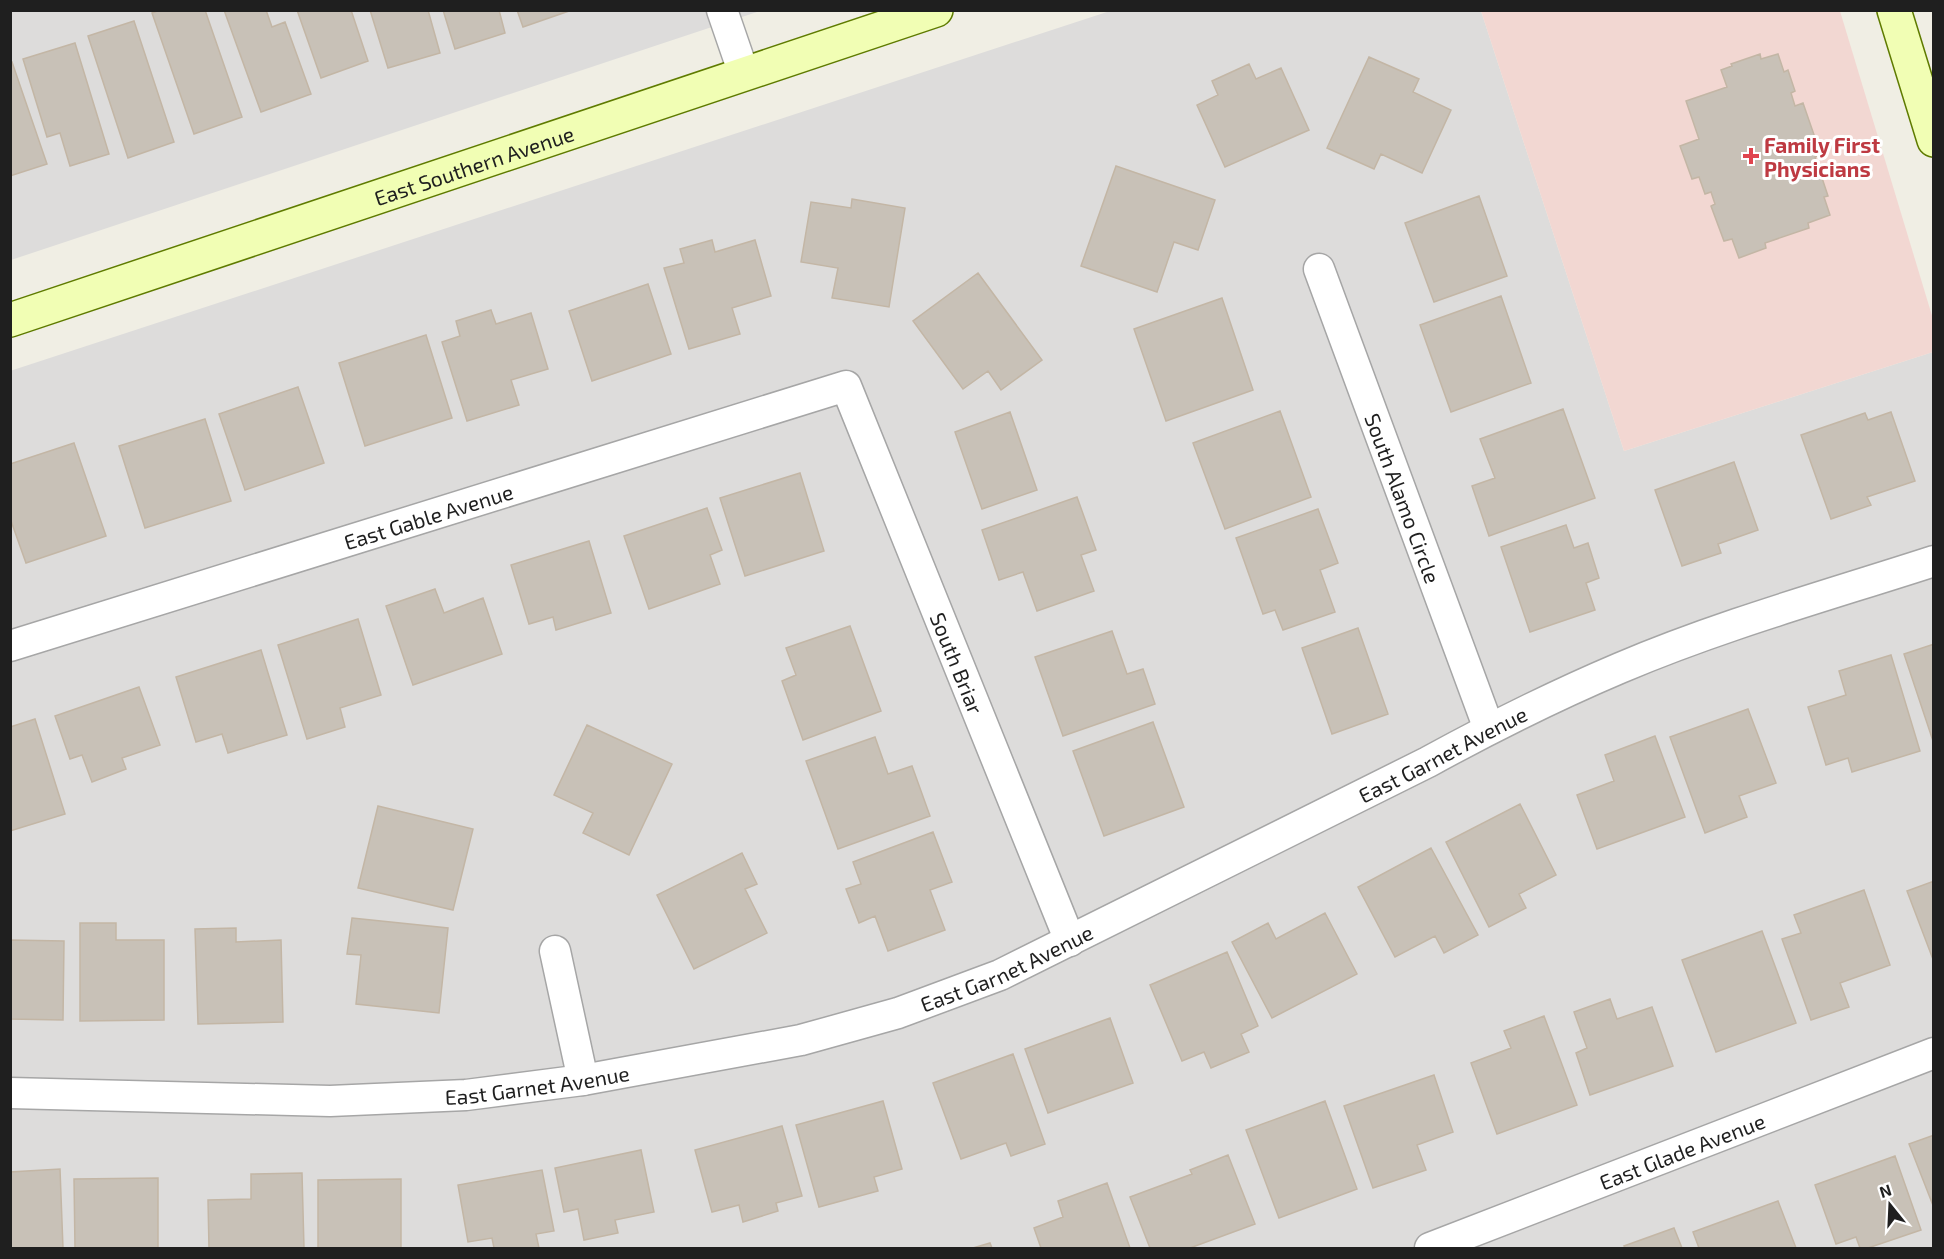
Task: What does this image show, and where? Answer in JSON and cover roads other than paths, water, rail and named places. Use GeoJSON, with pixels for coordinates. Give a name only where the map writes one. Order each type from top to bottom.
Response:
{"type":"FeatureCollection","features":[{"type":"Feature","properties":{"kind":"main road","name":"East Southern Avenue"},"geometry":{"type":"LineString","coordinates":[[10,320],[936,10]]}},
{"type":"Feature","properties":{"kind":"main road"},"geometry":{"type":"LineString","coordinates":[[1894,10],[1934,140]]}},
{"type":"Feature","properties":{"kind":"street"},"geometry":{"type":"LineString","coordinates":[[722,10],[744,74]]}},
{"type":"Feature","properties":{"kind":"street","name":"South Alamo Circle"},"geometry":{"type":"LineString","coordinates":[[1319,268],[1489,729]]}},
{"type":"Feature","properties":{"kind":"street","name":"East Gable Avenue"},"geometry":{"type":"LineString","coordinates":[[10,646],[846,386]]}},
{"type":"Feature","properties":{"kind":"street","name":"South Briar"},"geometry":{"type":"LineString","coordinates":[[846,386],[1070,941]]}},
{"type":"Feature","properties":{"kind":"street","name":"East Garnet Avenue"},"geometry":{"type":"LineString","coordinates":[[10,1093],[330,1101],[466,1095],[583,1080],[801,1040],[898,1013],[1000,975],[1428,762],[1489,729],[1620,668],[1745,621],[1934,561]]}},
{"type":"Feature","properties":{"kind":"street"},"geometry":{"type":"LineString","coordinates":[[555,951],[583,1080]]}},
{"type":"Feature","properties":{"kind":"street","name":"East Glade Avenue"},"geometry":{"type":"LineString","coordinates":[[1430,1248],[1934,1053]]}},
{"type":"Feature","properties":{"kind":"place","name":"Family First Physicians"},"geometry":{"type":"Point","coordinates":[1751,156]}}]}
